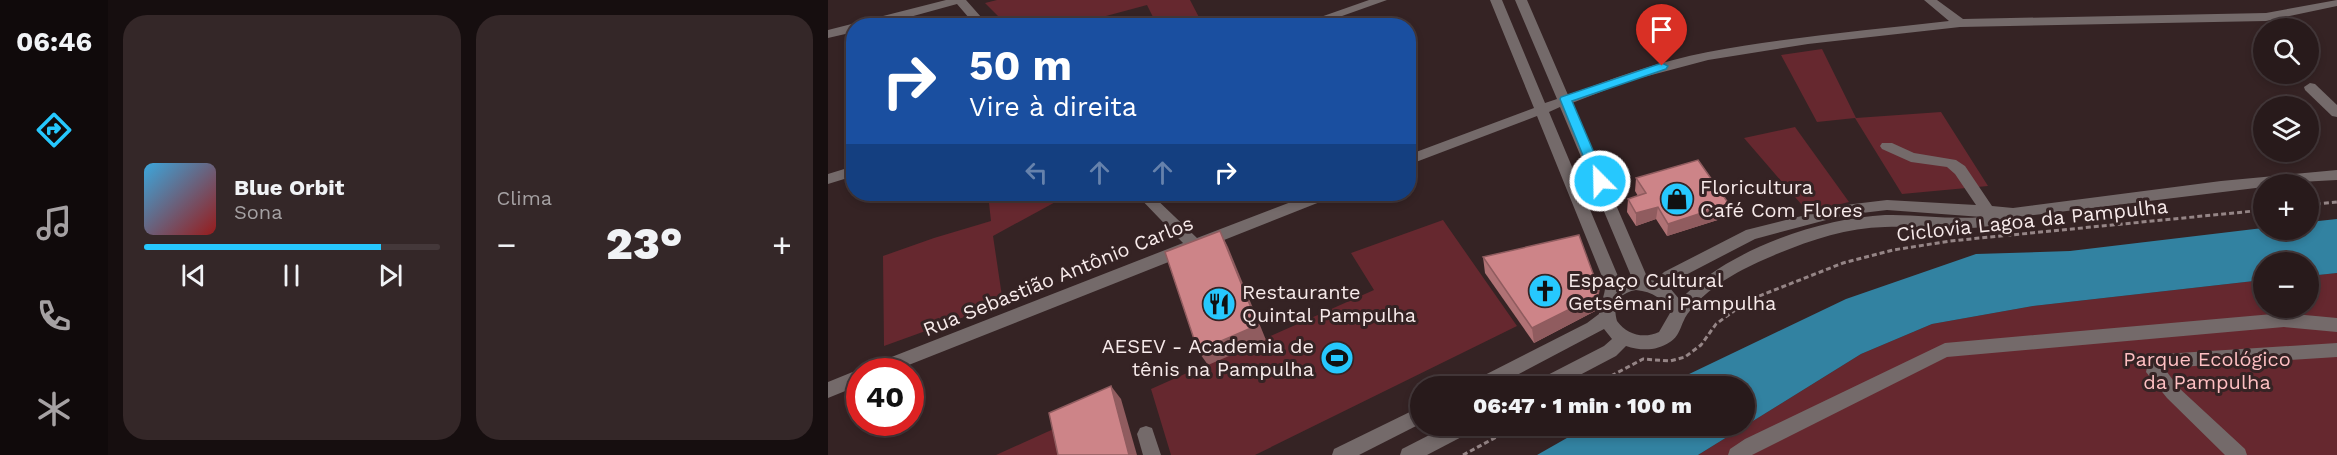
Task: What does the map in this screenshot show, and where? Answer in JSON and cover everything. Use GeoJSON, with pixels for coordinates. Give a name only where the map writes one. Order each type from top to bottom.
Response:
{"type":"FeatureCollection","features":[{"type":"Feature","properties":{"kind":"street"},"geometry":{"type":"LineString","coordinates":[[891,18],[959,0],[976,18]]}},
{"type":"Feature","properties":{"kind":"street"},"geometry":{"type":"LineString","coordinates":[[1326,18],[1381,0]]}},
{"type":"Feature","properties":{"kind":"street"},"geometry":{"type":"LineString","coordinates":[[1496,0],[1613,284],[1614,293]]}},
{"type":"Feature","properties":{"kind":"street"},"geometry":{"type":"LineString","coordinates":[[1521,0],[1650,285],[1670,296],[1678,313]]}},
{"type":"Feature","properties":{"kind":"street"},"geometry":{"type":"LineString","coordinates":[[1930,0],[1960,23]]}},
{"type":"Feature","properties":{"kind":"street"},"geometry":{"type":"LineString","coordinates":[[1416,157],[1566,99],[1662,66],[1707,56],[1808,40],[1960,23],[2266,17],[2337,3]]}},
{"type":"Feature","properties":{"kind":"street"},"geometry":{"type":"LineString","coordinates":[[828,34],[846,30]]}},
{"type":"Feature","properties":{"kind":"street"},"geometry":{"type":"LineString","coordinates":[[2310,87],[2337,113]]}},
{"type":"Feature","properties":{"kind":"street"},"geometry":{"type":"LineString","coordinates":[[1887,146],[1911,157],[1951,163],[1960,170],[1988,212]]}},
{"type":"Feature","properties":{"kind":"street"},"geometry":{"type":"LineString","coordinates":[[828,179],[846,173]]}},
{"type":"Feature","properties":{"kind":"street"},"geometry":{"type":"LineString","coordinates":[[1499,376],[1593,328],[1606,316],[1609,300],[1622,287],[1650,285],[1750,234],[1845,210],[1887,205],[1965,208],[2013,213],[2221,186],[2337,175]]}},
{"type":"Feature","properties":{"kind":"street"},"geometry":{"type":"LineString","coordinates":[[1150,201],[1194,245]]}},
{"type":"Feature","properties":{"kind":"street","name":"Rua Sebastião Antônio Carlos"},"geometry":{"type":"LineString","coordinates":[[907,358],[1307,201]]}},
{"type":"Feature","properties":{"kind":"street"},"geometry":{"type":"LineString","coordinates":[[1606,316],[1616,332],[1624,338],[1642,343],[1660,339],[1673,329],[1678,313],[1708,284],[1740,264],[1803,238],[1840,226],[1883,221],[1980,222],[1998,220],[2013,213]]}},
{"type":"Feature","properties":{"kind":"street"},"geometry":{"type":"LineString","coordinates":[[1737,455],[1751,445],[1945,350],[2284,320],[2337,325]]}},
{"type":"Feature","properties":{"kind":"street"},"geometry":{"type":"LineString","coordinates":[[1561,376],[1610,351],[1624,338]]}},
{"type":"Feature","properties":{"kind":"street"},"geometry":{"type":"LineString","coordinates":[[2238,455],[2173,393],[2155,372],[2155,363],[2168,359],[2225,357],[2293,350],[2337,350]]}},
{"type":"Feature","properties":{"kind":"street"},"geometry":{"type":"LineString","coordinates":[[828,390],[846,383]]}},
{"type":"Feature","properties":{"kind":"street"},"geometry":{"type":"LineString","coordinates":[[1341,455],[1410,420]]}},
{"type":"Feature","properties":{"kind":"street"},"geometry":{"type":"LineString","coordinates":[[1146,434],[1152,455]]}},
{"type":"Feature","properties":{"kind":"street"},"geometry":{"type":"LineString","coordinates":[[1409,455],[1446,436]]}},
{"type":"Feature","properties":{"kind":"path"},"geometry":{"type":"LineString","coordinates":[[2319,204],[2337,202]]}},
{"type":"Feature","properties":{"kind":"path","name":"Ciclovia Lagoa da Pampulha"},"geometry":{"type":"LineString","coordinates":[[1611,376],[1643,359],[1670,362],[1685,357],[1701,345],[1716,324],[1749,300],[1843,263],[1893,250],[1950,241],[2253,211]]}},
{"type":"Feature","properties":{"kind":"path"},"geometry":{"type":"LineString","coordinates":[[1463,455],[1498,436]]}},
{"type":"Feature","properties":{"kind":"green space"},"geometry":{"type":"Polygon","coordinates":[[[997,0],[1190,0],[1199,18],[1154,18],[1147,5],[1106,16],[1107,18],[1000,18],[985,3],[997,0]]]}},
{"type":"Feature","properties":{"kind":"green space"},"geometry":{"type":"Polygon","coordinates":[[[1822,49],[1856,118],[1941,112],[1988,186],[1902,194],[1855,118],[1817,122],[1781,55],[1822,49]]]}},
{"type":"Feature","properties":{"kind":"green space"},"geometry":{"type":"Polygon","coordinates":[[[1795,127],[1849,202],[1808,212],[1744,138],[1795,127]]]}},
{"type":"Feature","properties":{"kind":"green space"},"geometry":{"type":"Polygon","coordinates":[[[989,201],[1057,201],[993,236],[1003,303],[884,346],[883,256],[991,221],[989,201]]]}},
{"type":"Feature","properties":{"kind":"green space","name":"AESEV - Academia de tênis na Pampulha"},"geometry":{"type":"Polygon","coordinates":[[[1443,220],[1517,326],[1415,376],[1410,376],[1410,379],[1255,455],[1171,455],[1151,389],[1374,290],[1351,253],[1443,220]]]}},
{"type":"Feature","properties":{"kind":"green space","name":"Parque Ecológico da Pampulha"},"geometry":{"type":"Polygon","coordinates":[[[2337,273],[2337,455],[1698,455],[1729,436],[1755,436],[1755,420],[1861,354],[1932,324],[2033,306],[2253,281],[2253,318],[2319,318],[2319,275],[2337,273]]]}},
{"type":"Feature","properties":{"kind":"green space"},"geometry":{"type":"Polygon","coordinates":[[[1058,427],[1064,455],[996,455],[1058,427]]]}},
{"type":"Feature","properties":{"kind":"water"},"geometry":{"type":"Polygon","coordinates":[[[2337,219],[2337,273],[2319,275],[2319,252],[2253,252],[2253,281],[2033,306],[1932,324],[1861,354],[1755,420],[1755,376],[1685,376],[1846,299],[1976,254],[2070,251],[2253,229],[2253,240],[2319,240],[2319,221],[2337,219]]]}},
{"type":"Feature","properties":{"kind":"water"},"geometry":{"type":"Polygon","coordinates":[[[1570,436],[1729,436],[1698,455],[1537,455],[1570,436]]]}},
{"type":"Feature","properties":{"kind":"building","name":"Floricultura Café Com Flores"},"geometry":{"type":"Polygon","coordinates":[[[1698,160],[1729,204],[1668,224],[1658,207],[1636,213],[1628,199],[1646,193],[1636,178],[1698,160]]]}},
{"type":"Feature","properties":{"kind":"building","name":"Restaurante Quintal Pampulha"},"geometry":{"type":"Polygon","coordinates":[[[1220,231],[1258,325],[1198,351],[1165,252],[1220,231]]]}},
{"type":"Feature","properties":{"kind":"building","name":"Espaço Cultural Getsêmani Pampulha"},"geometry":{"type":"Polygon","coordinates":[[[1579,235],[1599,290],[1598,295],[1532,328],[1483,257],[1579,235]]]}},
{"type":"Feature","properties":{"kind":"building"},"geometry":{"type":"Polygon","coordinates":[[[1111,386],[1129,455],[1058,455],[1049,413],[1111,386]]]}},
{"type":"Feature","properties":{"kind":"place","name":"Floricultura Café Com Flores"},"geometry":{"type":"Point","coordinates":[1677,199]}},
{"type":"Feature","properties":{"kind":"place","name":"Espaço Cultural Getsêmani Pampulha"},"geometry":{"type":"Point","coordinates":[1545,291]}},
{"type":"Feature","properties":{"kind":"place","name":"Restaurante Quintal Pampulha"},"geometry":{"type":"Point","coordinates":[1219,304]}},
{"type":"Feature","properties":{"kind":"place","name":"AESEV - Academia de tênis na Pampulha"},"geometry":{"type":"Point","coordinates":[1337,358]}},
{"type":"Feature","properties":{"kind":"route"},"geometry":{"type":"LineString","coordinates":[[1600,181],[1566,99],[1662,66]]}}]}
